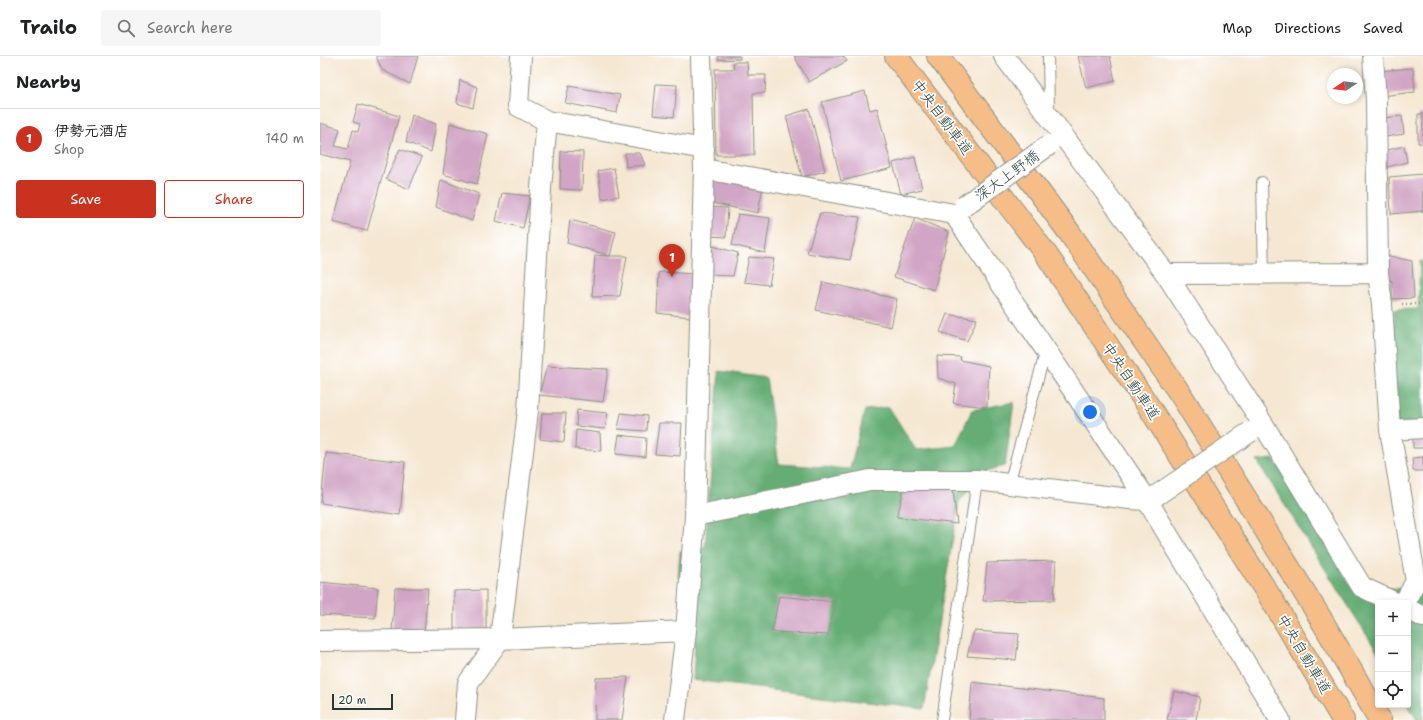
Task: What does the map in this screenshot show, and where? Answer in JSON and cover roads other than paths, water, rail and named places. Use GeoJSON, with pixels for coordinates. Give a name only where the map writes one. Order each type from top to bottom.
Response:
{"type":"FeatureCollection","features":[{"type":"Feature","properties":{"kind":"highway","name":"中央自動車道"},"geometry":{"type":"LineString","coordinates":[[896,56],[1048,257],[1149,407],[1268,594],[1320,679],[1343,720]]}},
{"type":"Feature","properties":{"kind":"highway"},"geometry":{"type":"LineString","coordinates":[[938,56],[1069,232],[1181,395],[1314,607],[1380,720]]}},
{"type":"Feature","properties":{"kind":"street"},"geometry":{"type":"LineString","coordinates":[[521,56],[518,106],[548,121],[704,159],[959,210],[1046,350],[1152,498],[1280,720]]}},
{"type":"Feature","properties":{"kind":"street"},"geometry":{"type":"LineString","coordinates":[[674,720],[686,631],[696,516],[704,159],[701,56]]}},
{"type":"Feature","properties":{"kind":"street"},"geometry":{"type":"LineString","coordinates":[[1004,56],[1049,116],[1056,141],[1166,274],[1256,428],[1362,587],[1390,600]]}},
{"type":"Feature","properties":{"kind":"street"},"geometry":{"type":"LineString","coordinates":[[1373,56],[1376,101],[1378,273],[1382,304],[1390,430],[1416,581],[1406,600]]}},
{"type":"Feature","properties":{"kind":"street"},"geometry":{"type":"LineString","coordinates":[[465,720],[468,683],[500,639],[528,411],[541,188],[548,121]]}},
{"type":"Feature","properties":{"kind":"street","name":"深大上野橋"},"geometry":{"type":"LineString","coordinates":[[959,210],[1056,141]]}},
{"type":"Feature","properties":{"kind":"street"},"geometry":{"type":"LineString","coordinates":[[1166,274],[1378,273]]}},
{"type":"Feature","properties":{"kind":"street"},"geometry":{"type":"LineString","coordinates":[[696,516],[870,480],[977,480],[1152,498],[1256,428]]}},
{"type":"Feature","properties":{"kind":"street"},"geometry":{"type":"LineString","coordinates":[[1390,430],[1423,428]]}},
{"type":"Feature","properties":{"kind":"street"},"geometry":{"type":"LineString","coordinates":[[1411,611],[1423,617]]}},
{"type":"Feature","properties":{"kind":"street"},"geometry":{"type":"LineString","coordinates":[[320,641],[500,639],[686,631]]}},
{"type":"Feature","properties":{"kind":"lane"},"geometry":{"type":"LineString","coordinates":[[1048,56],[1049,116]]}},
{"type":"Feature","properties":{"kind":"lane"},"geometry":{"type":"LineString","coordinates":[[1262,182],[1264,274]]}},
{"type":"Feature","properties":{"kind":"lane"},"geometry":{"type":"LineString","coordinates":[[1009,484],[1046,350]]}},
{"type":"Feature","properties":{"kind":"lane"},"geometry":{"type":"LineString","coordinates":[[942,720],[977,480]]}},
{"type":"Feature","properties":{"kind":"lane"},"geometry":{"type":"LineString","coordinates":[[1320,679],[1340,720]]}},
{"type":"Feature","properties":{"kind":"place","name":"伊勢元酒店"},"geometry":{"type":"Point","coordinates":[672,277]}}]}
